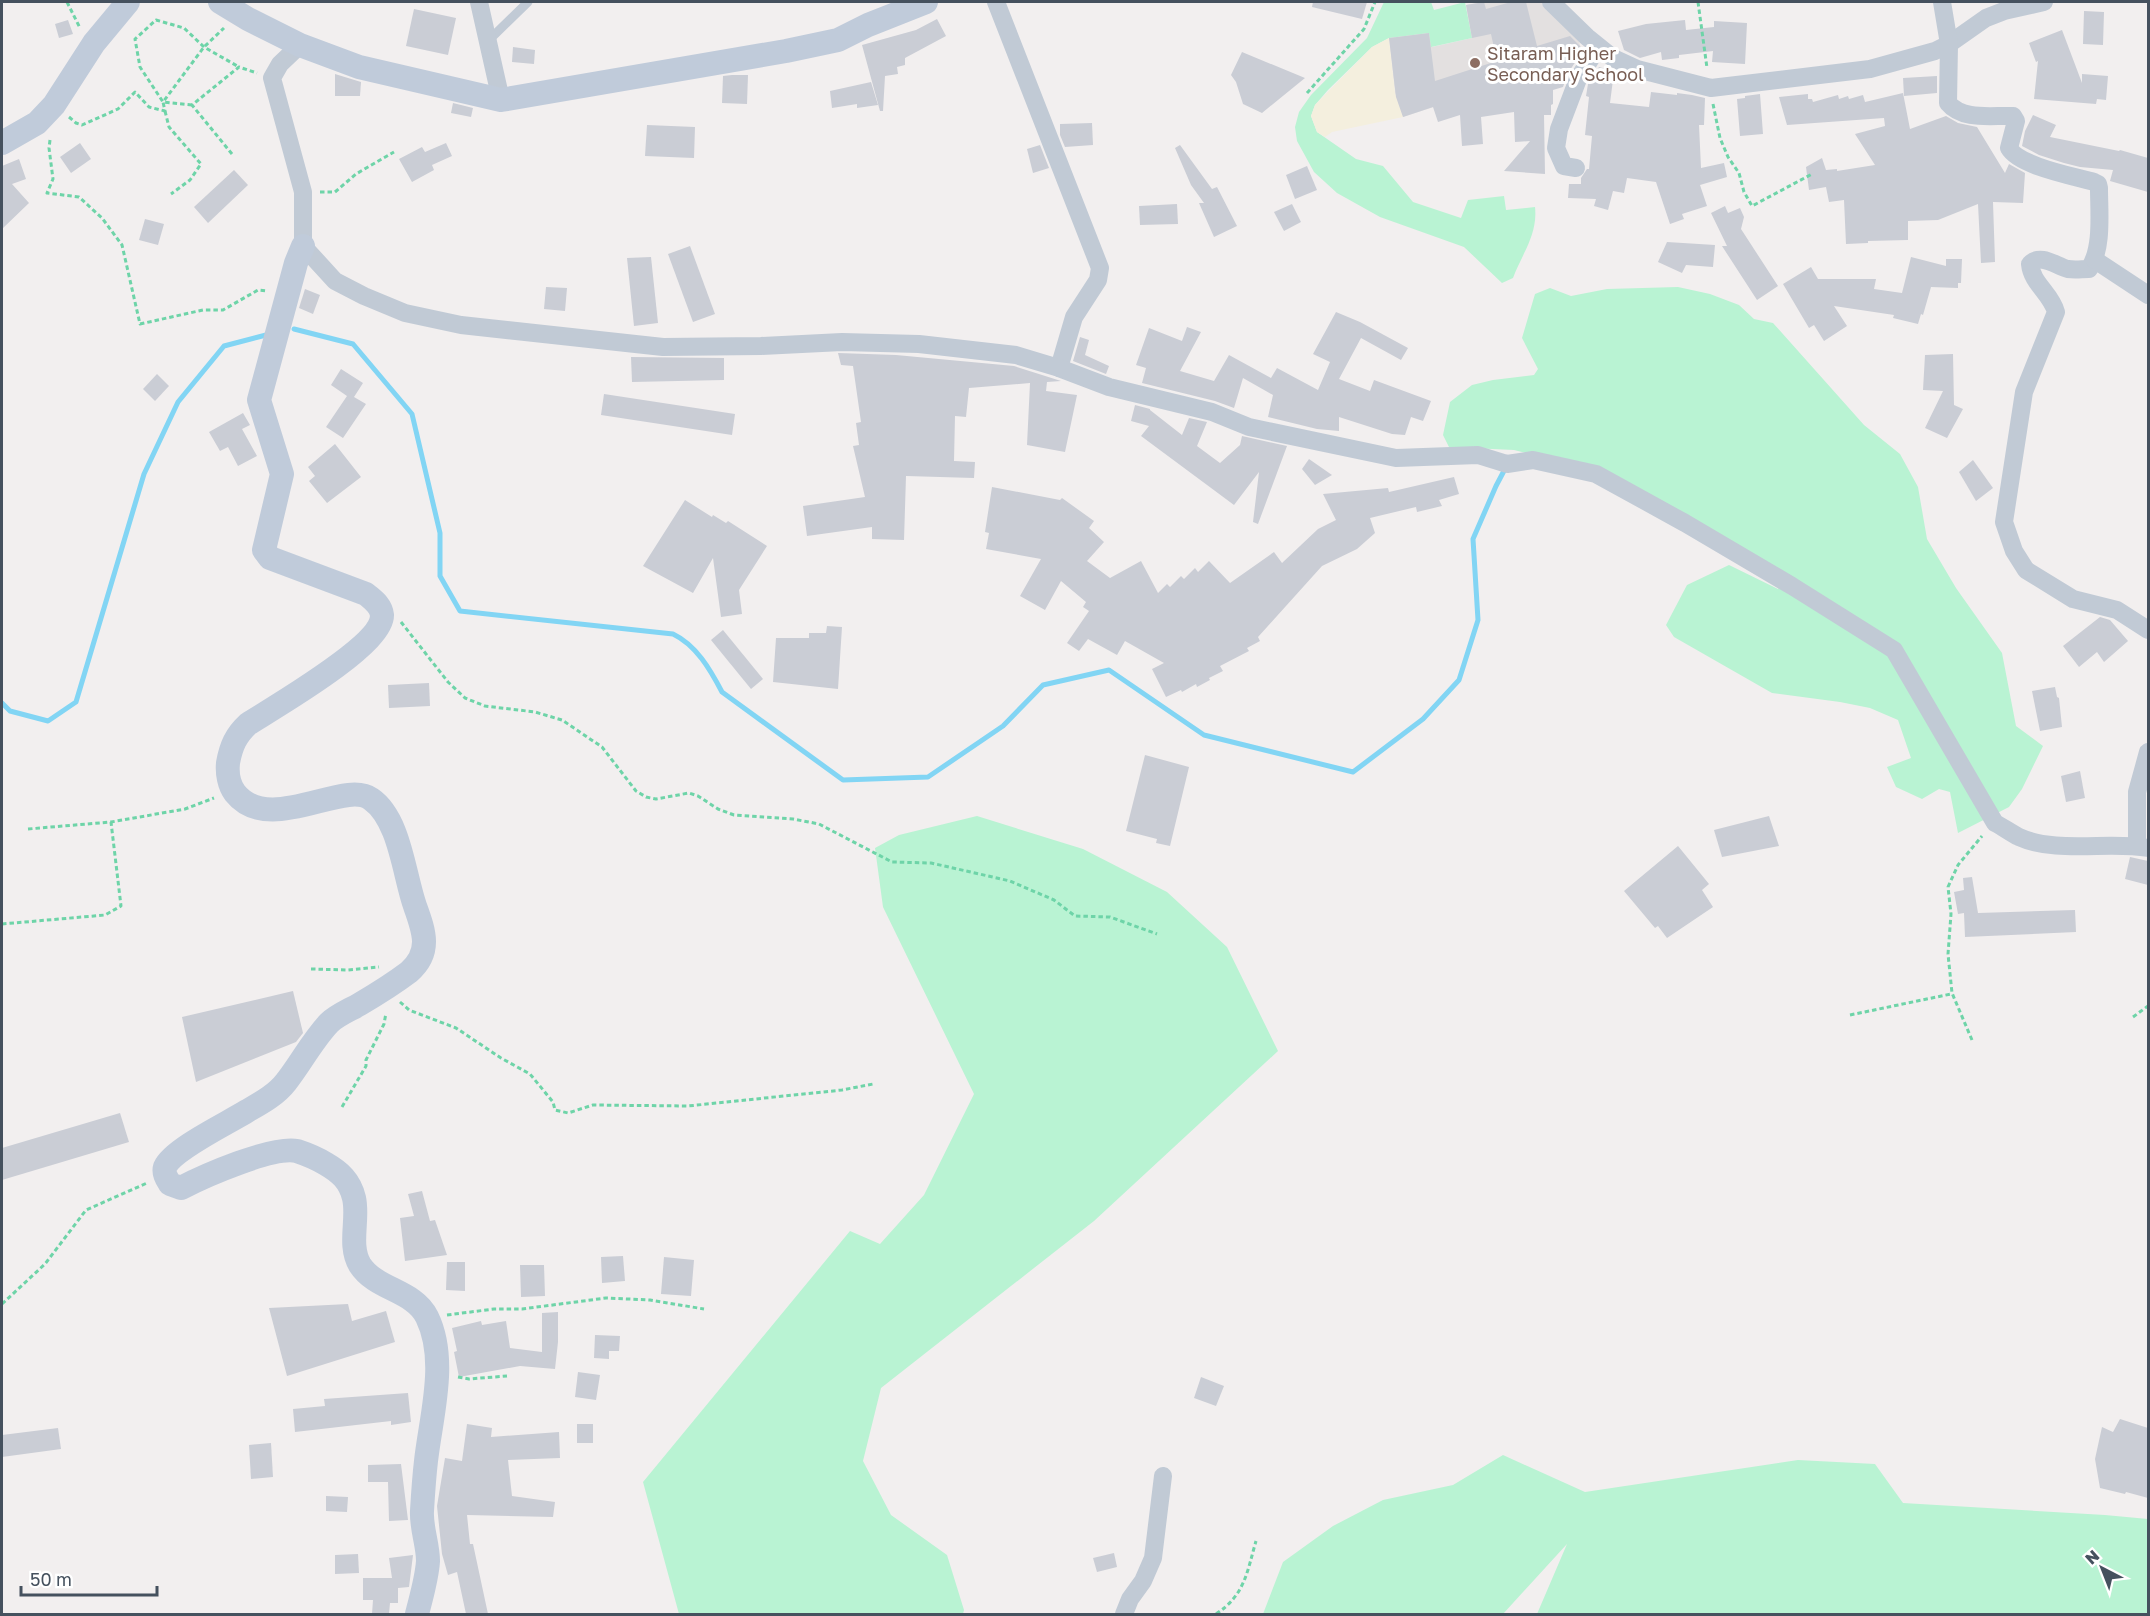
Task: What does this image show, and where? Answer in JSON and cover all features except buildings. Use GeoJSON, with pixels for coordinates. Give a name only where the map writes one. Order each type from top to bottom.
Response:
{"type":"FeatureCollection","features":[{"type":"Feature","properties":{"kind":"street"},"geometry":{"type":"LineString","coordinates":[[2,143],[38,123],[54,105],[94,43],[128,2]]}},
{"type":"Feature","properties":{"kind":"street"},"geometry":{"type":"LineString","coordinates":[[479,2],[501,99]]}},
{"type":"Feature","properties":{"kind":"street"},"geometry":{"type":"LineString","coordinates":[[230,8],[300,45],[359,67],[501,99],[786,51],[838,40],[868,25],[926,2]]}},
{"type":"Feature","properties":{"kind":"street"},"geometry":{"type":"LineString","coordinates":[[996,2],[1100,268],[1098,280],[1074,317],[1059,368]]}},
{"type":"Feature","properties":{"kind":"street"},"geometry":{"type":"LineString","coordinates":[[1551,2],[1598,47],[1613,58],[1637,69],[1711,88],[1870,69],[1926,54],[1949,44],[1986,18],[2004,11],[2044,2]]}},
{"type":"Feature","properties":{"kind":"street"},"geometry":{"type":"LineString","coordinates":[[1942,2],[1949,44],[1948,103],[1962,114],[2013,116],[2016,121],[2009,148],[2013,155],[2035,165],[2098,184],[2099,226],[2095,260],[2089,269],[2069,269],[2040,259],[2030,264],[2031,272],[2041,290],[2053,301],[2056,312],[2024,392],[2004,522],[2014,551],[2026,570],[2073,599],[2117,610],[2148,630]]}},
{"type":"Feature","properties":{"kind":"street"},"geometry":{"type":"LineString","coordinates":[[300,45],[280,64],[272,78],[303,192],[303,246],[259,400],[282,474],[264,550],[270,558],[366,594],[381,609],[382,618],[358,649],[332,671],[248,724],[238,734],[231,750],[227,769],[230,787],[249,806],[267,809],[303,805],[358,794],[370,798],[383,810],[397,840],[408,886],[426,942],[417,965],[390,987],[331,1021],[275,1094],[226,1125],[190,1144],[170,1161],[165,1168],[165,1174],[170,1184],[181,1188],[211,1173],[276,1152],[296,1151],[322,1161],[339,1171],[349,1183],[354,1199],[355,1253],[361,1265],[372,1278],[414,1301],[427,1317],[436,1348],[438,1374],[426,1462],[422,1515],[428,1561],[417,1614]]}},
{"type":"Feature","properties":{"kind":"street"},"geometry":{"type":"LineString","coordinates":[[1576,168],[1564,166],[1556,148],[1559,129],[1578,79],[1598,47]]}},
{"type":"Feature","properties":{"kind":"street"},"geometry":{"type":"LineString","coordinates":[[303,246],[335,281],[354,291],[405,314],[461,325],[663,347],[842,342],[919,344],[1016,355],[1109,387],[1212,412],[1249,427],[1396,458],[1478,455],[1507,464],[1533,460],[1596,474],[1753,563],[1894,650],[1995,823],[2020,837],[2037,842],[2074,846],[2143,847],[2137,792],[2148,752]]}},
{"type":"Feature","properties":{"kind":"street"},"geometry":{"type":"LineString","coordinates":[[2095,260],[2148,294]]}},
{"type":"Feature","properties":{"kind":"street"},"geometry":{"type":"LineString","coordinates":[[1124,1614],[1153,1558],[1163,1476]]}},
{"type":"Feature","properties":{"kind":"lane"},"geometry":{"type":"LineString","coordinates":[[488,41],[528,2]]}},
{"type":"Feature","properties":{"kind":"path"},"geometry":{"type":"LineString","coordinates":[[67,2],[78,26],[94,43]]}},
{"type":"Feature","properties":{"kind":"path"},"geometry":{"type":"LineString","coordinates":[[1307,93],[1364,29],[1375,2]]}},
{"type":"Feature","properties":{"kind":"path"},"geometry":{"type":"LineString","coordinates":[[1698,2],[1720,138],[1739,173],[1744,192],[1752,206],[1812,174]]}},
{"type":"Feature","properties":{"kind":"path"},"geometry":{"type":"LineString","coordinates":[[163,102],[230,8]]}},
{"type":"Feature","properties":{"kind":"path"},"geometry":{"type":"LineString","coordinates":[[171,194],[190,180],[201,164],[169,126],[163,102],[141,67],[135,39],[156,20],[184,28],[204,47],[239,67],[272,78]]}},
{"type":"Feature","properties":{"kind":"path"},"geometry":{"type":"LineString","coordinates":[[163,102],[192,105],[239,67]]}},
{"type":"Feature","properties":{"kind":"path"},"geometry":{"type":"LineString","coordinates":[[54,105],[75,123],[82,125],[118,109],[135,92],[149,107],[165,111]]}},
{"type":"Feature","properties":{"kind":"path"},"geometry":{"type":"LineString","coordinates":[[192,105],[232,154]]}},
{"type":"Feature","properties":{"kind":"path"},"geometry":{"type":"LineString","coordinates":[[50,137],[53,179],[47,192],[79,197],[102,218],[122,245],[140,324],[203,310],[223,310],[258,290],[288,293]]}},
{"type":"Feature","properties":{"kind":"path"},"geometry":{"type":"LineString","coordinates":[[303,192],[335,192],[356,174],[394,153]]}},
{"type":"Feature","properties":{"kind":"path"},"geometry":{"type":"LineString","coordinates":[[382,618],[396,617],[448,682],[465,698],[485,706],[535,712],[562,720],[602,747],[636,791],[646,797],[656,799],[689,794],[698,796],[718,809],[734,815],[793,819],[819,824],[892,862],[931,863],[1010,881],[1054,900],[1075,915],[1110,917],[1157,934]]}},
{"type":"Feature","properties":{"kind":"path"},"geometry":{"type":"LineString","coordinates":[[28,829],[111,822],[185,809],[209,801],[230,787]]}},
{"type":"Feature","properties":{"kind":"path"},"geometry":{"type":"LineString","coordinates":[[2,924],[105,915],[121,906],[111,822]]}},
{"type":"Feature","properties":{"kind":"path"},"geometry":{"type":"LineString","coordinates":[[1972,1040],[1952,993],[1948,954],[1951,914],[1948,887],[1958,865],[1973,845],[1995,823]]}},
{"type":"Feature","properties":{"kind":"path"},"geometry":{"type":"LineString","coordinates":[[310,969],[368,968],[378,967],[388,962]]}},
{"type":"Feature","properties":{"kind":"path"},"geometry":{"type":"LineString","coordinates":[[390,987],[398,1001],[409,1010],[456,1028],[530,1074],[553,1102],[555,1110],[568,1113],[593,1105],[688,1107],[842,1090],[873,1084]]}},
{"type":"Feature","properties":{"kind":"path"},"geometry":{"type":"LineString","coordinates":[[342,1107],[366,1066],[366,1060],[384,1024],[390,987]]}},
{"type":"Feature","properties":{"kind":"path"},"geometry":{"type":"LineString","coordinates":[[1850,1015],[1952,993]]}},
{"type":"Feature","properties":{"kind":"path"},"geometry":{"type":"LineString","coordinates":[[2133,1017],[2148,1006]]}},
{"type":"Feature","properties":{"kind":"path"},"geometry":{"type":"LineString","coordinates":[[2,1304],[45,1264],[86,1210],[165,1174]]}},
{"type":"Feature","properties":{"kind":"path"},"geometry":{"type":"LineString","coordinates":[[427,1317],[494,1309],[522,1309],[606,1298],[650,1300],[704,1309]]}},
{"type":"Feature","properties":{"kind":"path"},"geometry":{"type":"LineString","coordinates":[[438,1374],[469,1379],[507,1376]]}},
{"type":"Feature","properties":{"kind":"path"},"geometry":{"type":"LineString","coordinates":[[1216,1614],[1232,1602],[1243,1587],[1256,1541]]}},
{"type":"Feature","properties":{"kind":"shaded area","name":"Sitaram Higher Secondary School"},"geometry":{"type":"Polygon","coordinates":[[[1482,2],[1543,2],[1577,34],[1583,56],[1503,79],[1504,84],[1403,117],[1395,93],[1389,38],[1429,33],[1432,47],[1472,38],[1466,5],[1482,2]]]}},
{"type":"Feature","properties":{"kind":"green space"},"geometry":{"type":"Polygon","coordinates":[[[1384,2],[1431,2],[1434,10],[1465,2],[1472,38],[1431,47],[1429,33],[1389,38],[1372,47],[1315,105],[1311,116],[1317,132],[1356,159],[1383,166],[1413,202],[1461,218],[1468,200],[1504,196],[1506,210],[1535,207],[1532,235],[1513,278],[1502,283],[1464,247],[1380,217],[1337,193],[1314,172],[1297,141],[1295,127],[1299,112],[1311,95],[1367,38],[1384,2]]]}},
{"type":"Feature","properties":{"kind":"green space"},"geometry":{"type":"Polygon","coordinates":[[[1678,287],[1710,294],[1739,305],[1754,319],[1773,323],[1864,425],[1900,454],[1918,487],[1927,539],[1956,588],[2002,653],[2016,726],[2043,746],[2022,789],[2009,807],[1958,833],[1950,792],[1939,789],[1922,799],[1896,787],[1887,767],[1911,758],[1898,720],[1870,708],[1772,693],[1674,637],[1666,625],[1687,585],[1729,565],[1778,589],[1787,575],[1609,473],[1514,450],[1449,447],[1443,435],[1450,402],[1472,385],[1534,375],[1538,369],[1522,338],[1535,294],[1550,288],[1571,296],[1607,289],[1678,287]]]}},
{"type":"Feature","properties":{"kind":"green space"},"geometry":{"type":"Polygon","coordinates":[[[977,816],[1083,849],[1167,892],[1227,947],[1278,1051],[1094,1221],[881,1388],[863,1461],[891,1515],[947,1555],[964,1610],[963,1614],[679,1614],[643,1482],[850,1231],[880,1244],[924,1195],[974,1094],[883,907],[875,848],[899,835],[977,816]]]}},
{"type":"Feature","properties":{"kind":"green space"},"geometry":{"type":"Polygon","coordinates":[[[1503,1455],[1585,1492],[1798,1460],[1875,1464],[1903,1503],[2148,1519],[2148,1614],[1537,1614],[1567,1544],[1503,1614],[1263,1614],[1283,1562],[1333,1526],[1383,1500],[1453,1485],[1503,1455]]]}},
{"type":"Feature","properties":{"kind":"sand"},"geometry":{"type":"Polygon","coordinates":[[[1389,38],[1395,93],[1403,117],[1332,132],[1325,137],[1317,132],[1311,116],[1315,105],[1372,47],[1389,38]]]}},
{"type":"Feature","properties":{"kind":"waterway"},"geometry":{"type":"LineString","coordinates":[[294,329],[353,344],[412,414],[440,533],[440,576],[460,611],[673,634],[689,644],[695,651],[722,692],[843,780],[928,777],[1003,726],[1043,685],[1109,670],[1204,735],[1353,772],[1423,719],[1459,680],[1478,620],[1473,539],[1506,467]]}},
{"type":"Feature","properties":{"kind":"waterway"},"geometry":{"type":"LineString","coordinates":[[2,703],[10,711],[48,721],[76,702],[144,474],[178,402],[224,346],[270,334]]}},
{"type":"Feature","properties":{"kind":"place","name":"Sitaram Higher Secondary School"},"geometry":{"type":"Point","coordinates":[1475,63]}}]}
